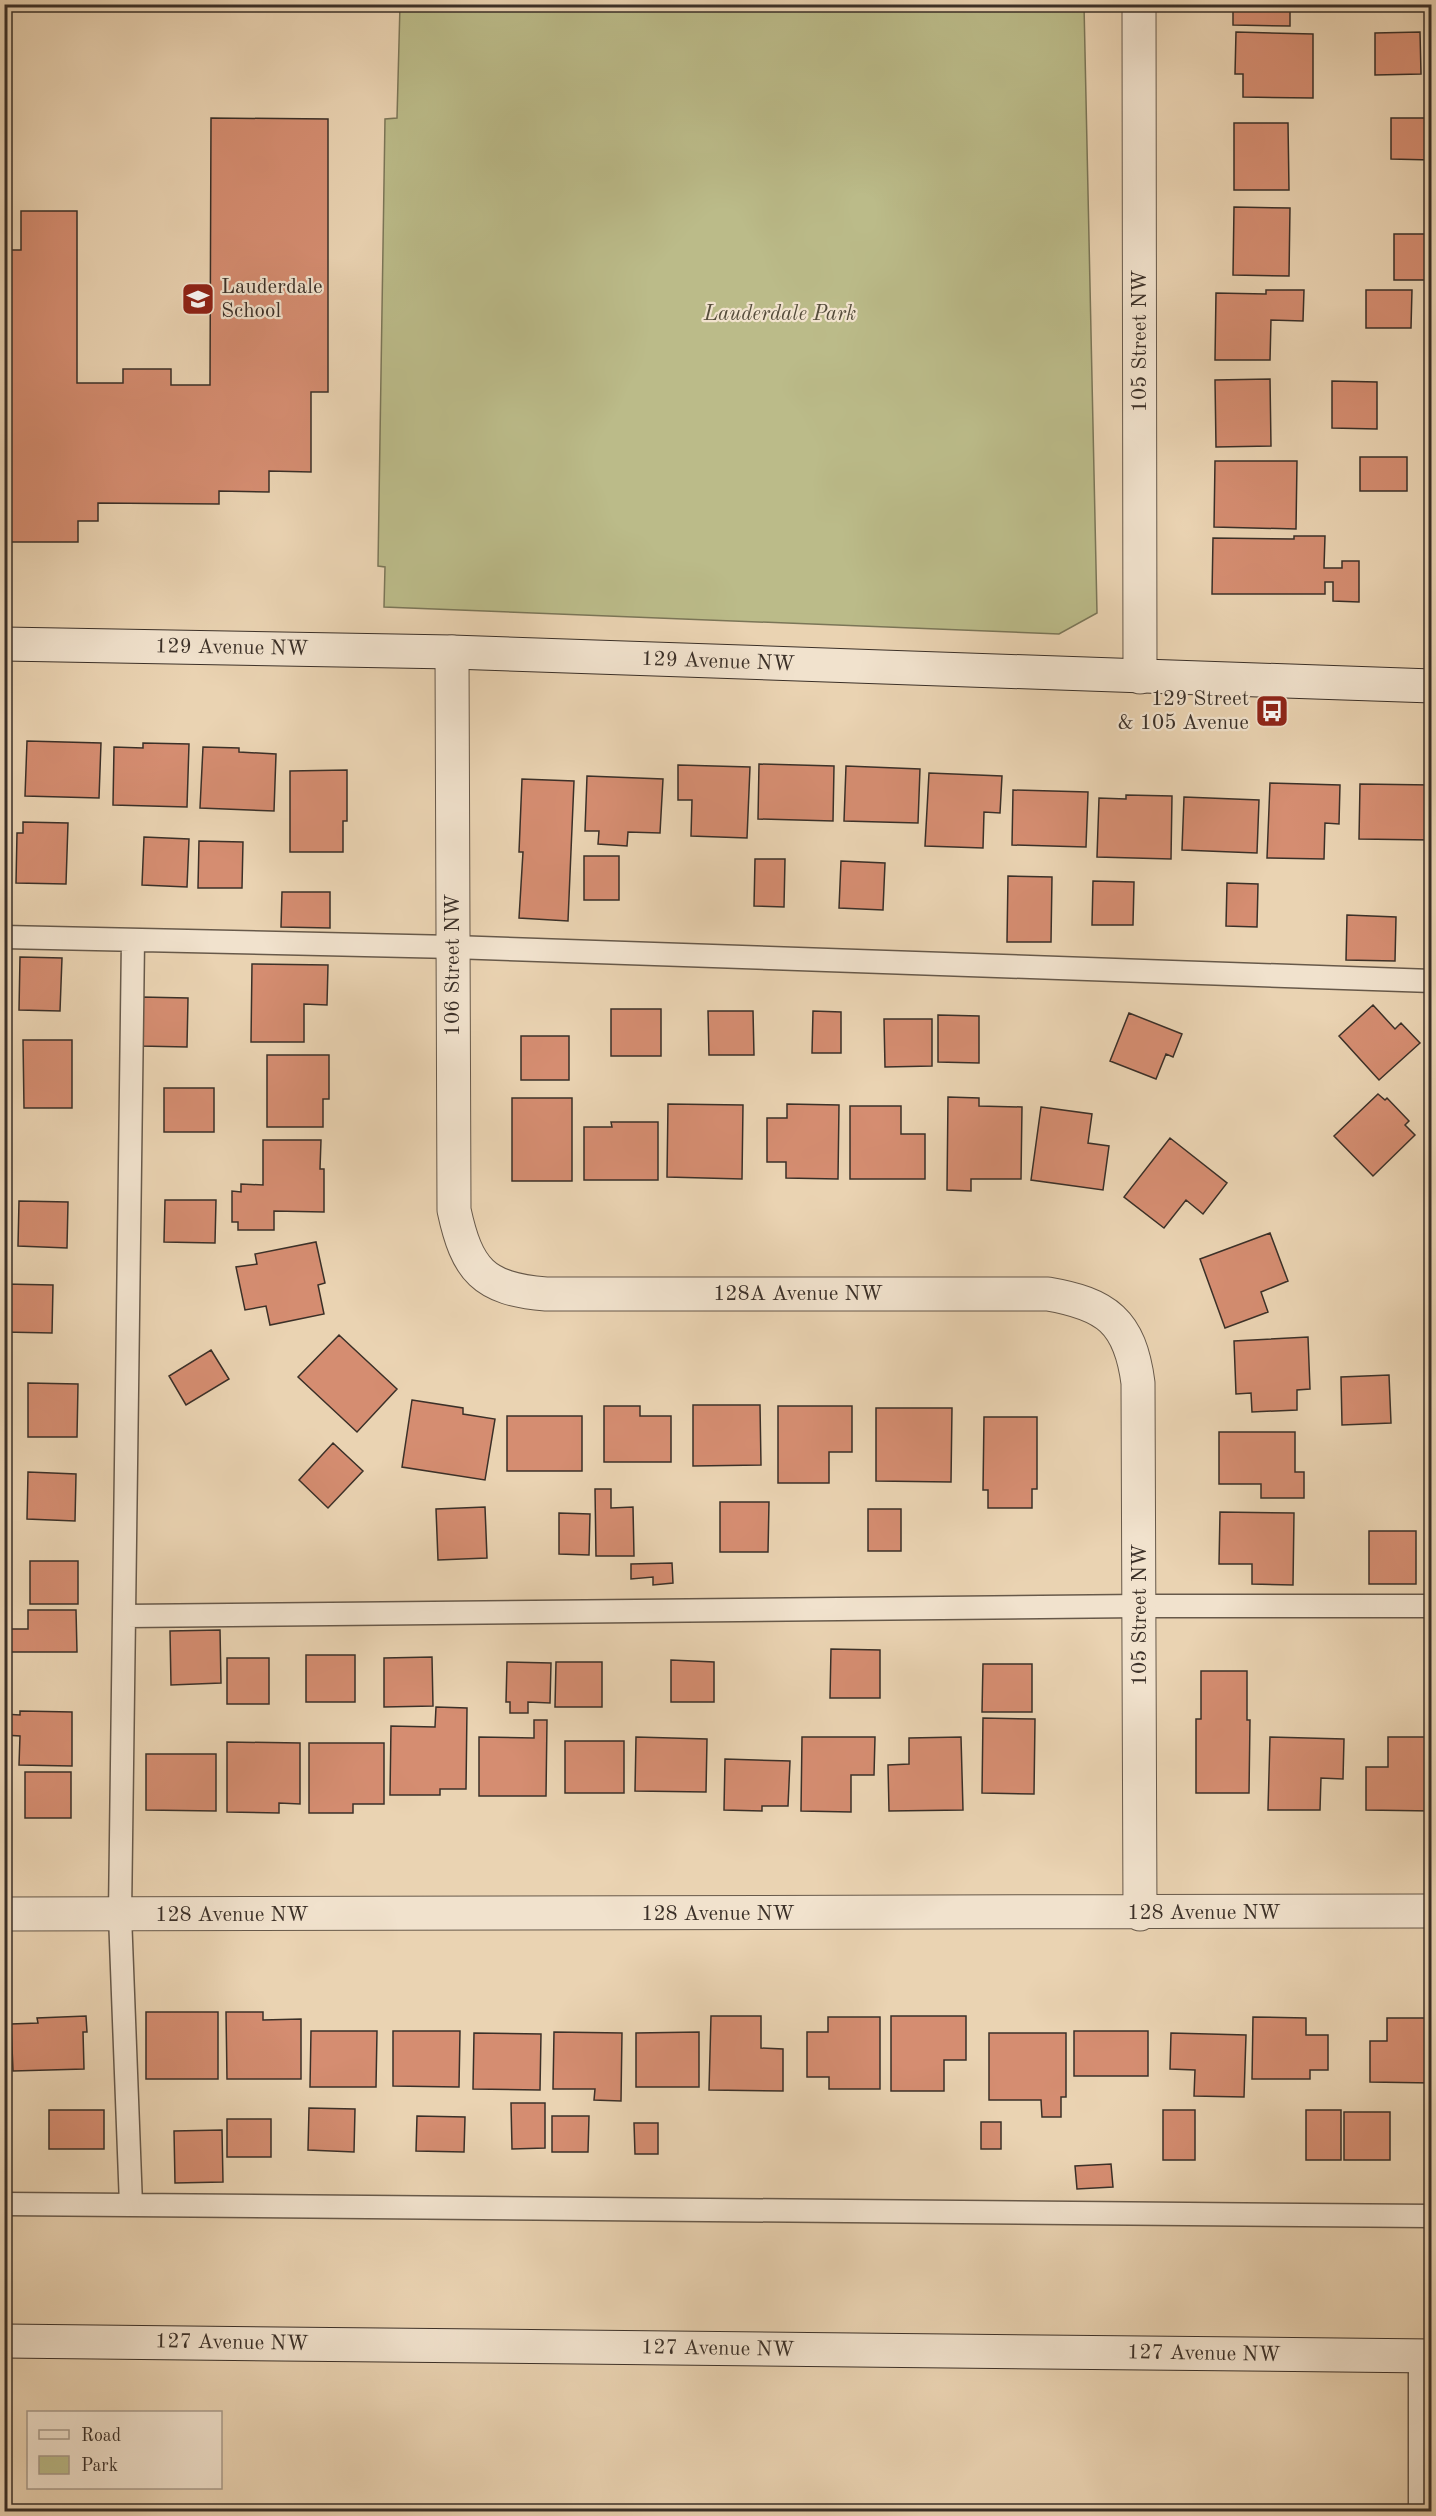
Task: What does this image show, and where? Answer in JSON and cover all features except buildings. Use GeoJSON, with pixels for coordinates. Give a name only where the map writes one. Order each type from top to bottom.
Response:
{"type":"FeatureCollection","features":[{"type":"Feature","properties":{"kind":"street","name":"105 Street NW"},"geometry":{"type":"LineString","coordinates":[[1139,4],[1140,676]]}},
{"type":"Feature","properties":{"kind":"street","name":"129 Avenue NW"},"geometry":{"type":"LineString","coordinates":[[4,644],[452,652],[1431,686]]}},
{"type":"Feature","properties":{"kind":"street","name":"106 Street NW"},"geometry":{"type":"LineString","coordinates":[[452,652],[454,1210],[460,1238],[467,1255],[479,1272]]}},
{"type":"Feature","properties":{"kind":"street","name":"128A Avenue NW"},"geometry":{"type":"LineString","coordinates":[[479,1272],[498,1285],[523,1292],[546,1294],[1048,1294],[1077,1299],[1099,1308],[1115,1321]]}},
{"type":"Feature","properties":{"kind":"street","name":"105 Street NW"},"geometry":{"type":"LineString","coordinates":[[1115,1321],[1127,1339],[1135,1360],[1138,1383],[1141,1606],[1140,1914]]}},
{"type":"Feature","properties":{"kind":"street","name":"128 Avenue NW"},"geometry":{"type":"LineString","coordinates":[[4,1914],[1140,1914],[1431,1911]]}},
{"type":"Feature","properties":{"kind":"street","name":"127 Avenue NW"},"geometry":{"type":"LineString","coordinates":[[4,2341],[1426,2356]]}},
{"type":"Feature","properties":{"kind":"lane"},"geometry":{"type":"LineString","coordinates":[[4,937],[453,947],[1431,981]]}},
{"type":"Feature","properties":{"kind":"lane"},"geometry":{"type":"LineString","coordinates":[[131,2205],[120,1915],[126,1616],[133,940]]}},
{"type":"Feature","properties":{"kind":"lane"},"geometry":{"type":"LineString","coordinates":[[126,1616],[1141,1606],[1431,1606]]}},
{"type":"Feature","properties":{"kind":"lane"},"geometry":{"type":"LineString","coordinates":[[4,2204],[1431,2216]]}},
{"type":"Feature","properties":{"kind":"lane"},"geometry":{"type":"LineString","coordinates":[[1420,2511],[1426,2356]]}},
{"type":"Feature","properties":{"kind":"green space","name":"Lauderdale Park"},"geometry":{"type":"Polygon","coordinates":[[[400,5],[1084,5],[1097,613],[1059,634],[384,607],[385,567],[378,566],[385,119],[397,118],[400,5]]]}},
{"type":"Feature","properties":{"kind":"place","name":"Lauderdale School"},"geometry":{"type":"Point","coordinates":[198,299]}},
{"type":"Feature","properties":{"kind":"place","name":"129 Street & 105 Avenue"},"geometry":{"type":"Point","coordinates":[1272,711]}}]}
